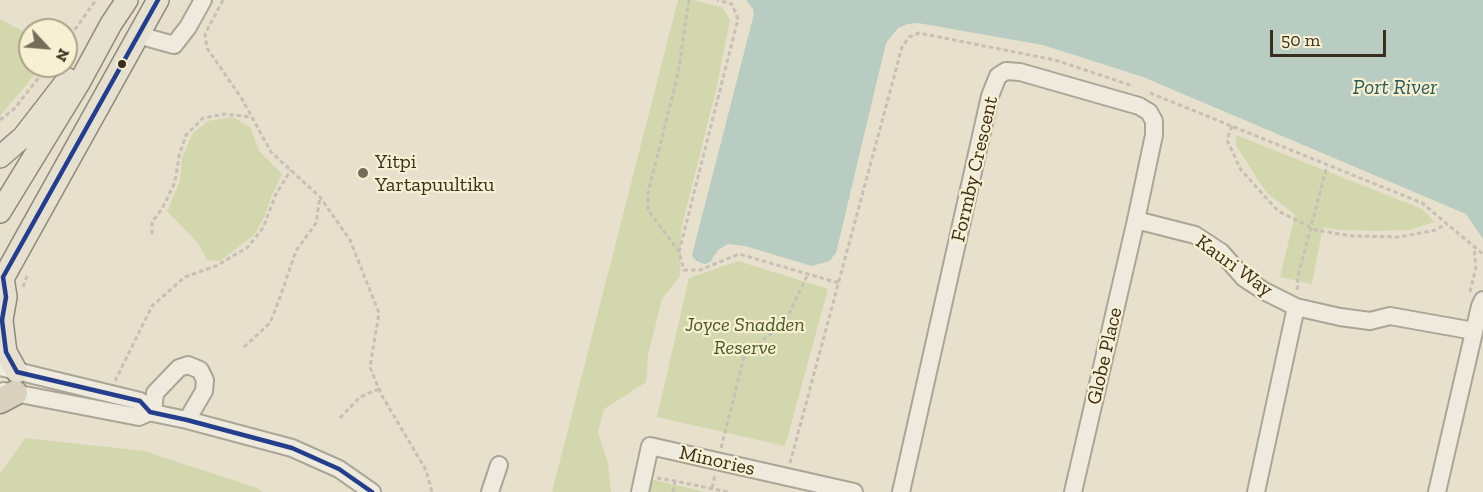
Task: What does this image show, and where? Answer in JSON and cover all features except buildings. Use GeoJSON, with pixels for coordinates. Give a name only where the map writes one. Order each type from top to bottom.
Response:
{"type":"FeatureCollection","features":[{"type":"Feature","properties":{"kind":"main road"},"geometry":{"type":"LineString","coordinates":[[0,157],[23,136],[111,24],[127,0]]}},
{"type":"Feature","properties":{"kind":"main road"},"geometry":{"type":"LineString","coordinates":[[6,384],[6,352],[2,320],[6,297],[2,280],[158,0]]}},
{"type":"Feature","properties":{"kind":"main road"},"geometry":{"type":"LineString","coordinates":[[0,212],[80,83],[111,24]]}},
{"type":"Feature","properties":{"kind":"street"},"geometry":{"type":"LineString","coordinates":[[138,35],[174,45],[188,27],[203,0]]}},
{"type":"Feature","properties":{"kind":"street","name":"Formby Crescent"},"geometry":{"type":"LineString","coordinates":[[901,492],[990,96],[998,76],[1006,71],[1020,72],[1139,106],[1149,112],[1154,122],[1154,135],[1136,220]]}},
{"type":"Feature","properties":{"kind":"street","name":"Kauri Way"},"geometry":{"type":"LineString","coordinates":[[1136,220],[1195,235],[1221,252],[1244,278],[1296,307],[1360,320],[1370,321],[1390,316],[1474,331]]}},
{"type":"Feature","properties":{"kind":"street","name":"Globe Place"},"geometry":{"type":"LineString","coordinates":[[1073,492],[1136,220]]}},
{"type":"Feature","properties":{"kind":"street"},"geometry":{"type":"LineString","coordinates":[[1437,492],[1480,306],[1476,299]]}},
{"type":"Feature","properties":{"kind":"street"},"geometry":{"type":"LineString","coordinates":[[1256,492],[1296,307]]}},
{"type":"Feature","properties":{"kind":"street"},"geometry":{"type":"LineString","coordinates":[[151,412],[155,393],[179,368],[188,365],[200,370],[206,380],[204,391],[187,420]]}},
{"type":"Feature","properties":{"kind":"street"},"geometry":{"type":"LineString","coordinates":[[6,384],[139,417],[151,412],[187,420],[292,448],[339,470],[372,492]]}},
{"type":"Feature","properties":{"kind":"street","name":"Minories"},"geometry":{"type":"LineString","coordinates":[[642,484],[650,446],[854,492]]}},
{"type":"Feature","properties":{"kind":"street"},"geometry":{"type":"LineString","coordinates":[[490,492],[499,465]]}},
{"type":"Feature","properties":{"kind":"path"},"geometry":{"type":"LineString","coordinates":[[78,25],[96,0]]}},
{"type":"Feature","properties":{"kind":"path"},"geometry":{"type":"LineString","coordinates":[[223,0],[205,34],[207,48],[242,99],[271,152],[320,197],[350,240],[379,313],[370,367],[379,390],[426,470],[432,492]]}},
{"type":"Feature","properties":{"kind":"path"},"geometry":{"type":"LineString","coordinates":[[689,0],[678,74],[648,193],[648,210],[679,252],[684,270],[700,270],[739,254],[839,283]]}},
{"type":"Feature","properties":{"kind":"path"},"geometry":{"type":"LineString","coordinates":[[679,252],[738,19],[732,4],[717,0]]}},
{"type":"Feature","properties":{"kind":"path"},"geometry":{"type":"LineString","coordinates":[[787,477],[902,47],[909,37],[919,33],[1055,60],[1136,87]]}},
{"type":"Feature","properties":{"kind":"path"},"geometry":{"type":"LineString","coordinates":[[0,120],[14,109],[39,78]]}},
{"type":"Feature","properties":{"kind":"path"},"geometry":{"type":"LineString","coordinates":[[1146,91],[1422,203],[1483,254]]}},
{"type":"Feature","properties":{"kind":"path"},"geometry":{"type":"LineString","coordinates":[[152,234],[152,222],[162,209],[175,182],[179,156],[186,135],[203,118],[225,114],[251,117]]}},
{"type":"Feature","properties":{"kind":"path"},"geometry":{"type":"LineString","coordinates":[[1232,126],[1227,140],[1241,170],[1278,211],[1316,230],[1352,236],[1400,237],[1436,230],[1447,223]]}},
{"type":"Feature","properties":{"kind":"path"},"geometry":{"type":"LineString","coordinates":[[1296,307],[1297,281],[1327,165]]}},
{"type":"Feature","properties":{"kind":"path"},"geometry":{"type":"LineString","coordinates":[[114,382],[152,306],[185,276],[216,266],[248,247],[263,228],[276,194],[291,171]]}},
{"type":"Feature","properties":{"kind":"path"},"geometry":{"type":"LineString","coordinates":[[244,347],[270,323],[296,251],[316,223],[320,197]]}},
{"type":"Feature","properties":{"kind":"path"},"geometry":{"type":"LineString","coordinates":[[1474,247],[1476,299]]}},
{"type":"Feature","properties":{"kind":"path"},"geometry":{"type":"LineString","coordinates":[[20,295],[31,266]]}},
{"type":"Feature","properties":{"kind":"path"},"geometry":{"type":"LineString","coordinates":[[711,488],[745,353],[784,324],[808,274]]}},
{"type":"Feature","properties":{"kind":"path"},"geometry":{"type":"LineString","coordinates":[[340,418],[360,397],[379,390]]}},
{"type":"Feature","properties":{"kind":"path"},"geometry":{"type":"LineString","coordinates":[[642,484],[675,481],[728,492]]}},
{"type":"Feature","properties":{"kind":"path"},"geometry":{"type":"LineString","coordinates":[[673,492],[675,481]]}},
{"type":"Feature","properties":{"kind":"green space"},"geometry":{"type":"Polygon","coordinates":[[[678,0],[693,0],[722,7],[730,20],[716,90],[681,230],[680,276],[662,299],[648,355],[646,382],[604,409],[598,432],[608,464],[611,492],[552,492],[678,0]]]}},
{"type":"Feature","properties":{"kind":"green space"},"geometry":{"type":"Polygon","coordinates":[[[0,19],[18,29],[18,78],[32,78],[0,116],[0,19]]]}},
{"type":"Feature","properties":{"kind":"green space"},"geometry":{"type":"Polygon","coordinates":[[[233,117],[250,127],[259,151],[282,174],[264,218],[254,235],[220,261],[207,260],[198,243],[167,211],[180,181],[182,158],[193,133],[208,121],[233,117]]]}},
{"type":"Feature","properties":{"kind":"green space"},"geometry":{"type":"Polygon","coordinates":[[[1236,135],[1422,209],[1435,222],[1408,230],[1340,230],[1323,227],[1312,284],[1280,277],[1295,215],[1265,191],[1236,145],[1236,135]]]}},
{"type":"Feature","properties":{"kind":"green space","name":"Joyce Snadden Reserve"},"geometry":{"type":"Polygon","coordinates":[[[738,261],[828,289],[785,446],[657,417],[689,278],[738,261]]]}},
{"type":"Feature","properties":{"kind":"green space"},"geometry":{"type":"Polygon","coordinates":[[[25,438],[144,451],[263,492],[0,492],[0,474],[25,438]]]}},
{"type":"Feature","properties":{"kind":"green space"},"geometry":{"type":"Polygon","coordinates":[[[650,479],[706,492],[647,492],[650,479]]]}},
{"type":"Feature","properties":{"kind":"water","name":"Port River"},"geometry":{"type":"Polygon","coordinates":[[[746,0],[1483,0],[1483,239],[1466,214],[1143,77],[1043,45],[918,23],[898,28],[886,43],[836,253],[829,261],[812,266],[745,246],[728,244],[718,250],[710,262],[701,263],[692,255],[754,14],[746,0]]]}},
{"type":"Feature","properties":{"kind":"transit line"},"geometry":{"type":"LineString","coordinates":[[158,0],[3,277],[6,297],[2,320],[6,352],[17,372],[140,401],[150,412],[292,448],[339,469],[372,492]]}},
{"type":"Feature","properties":{"kind":"place","name":"Yitpi Yartapuultiku"},"geometry":{"type":"Point","coordinates":[363,173]}}]}
